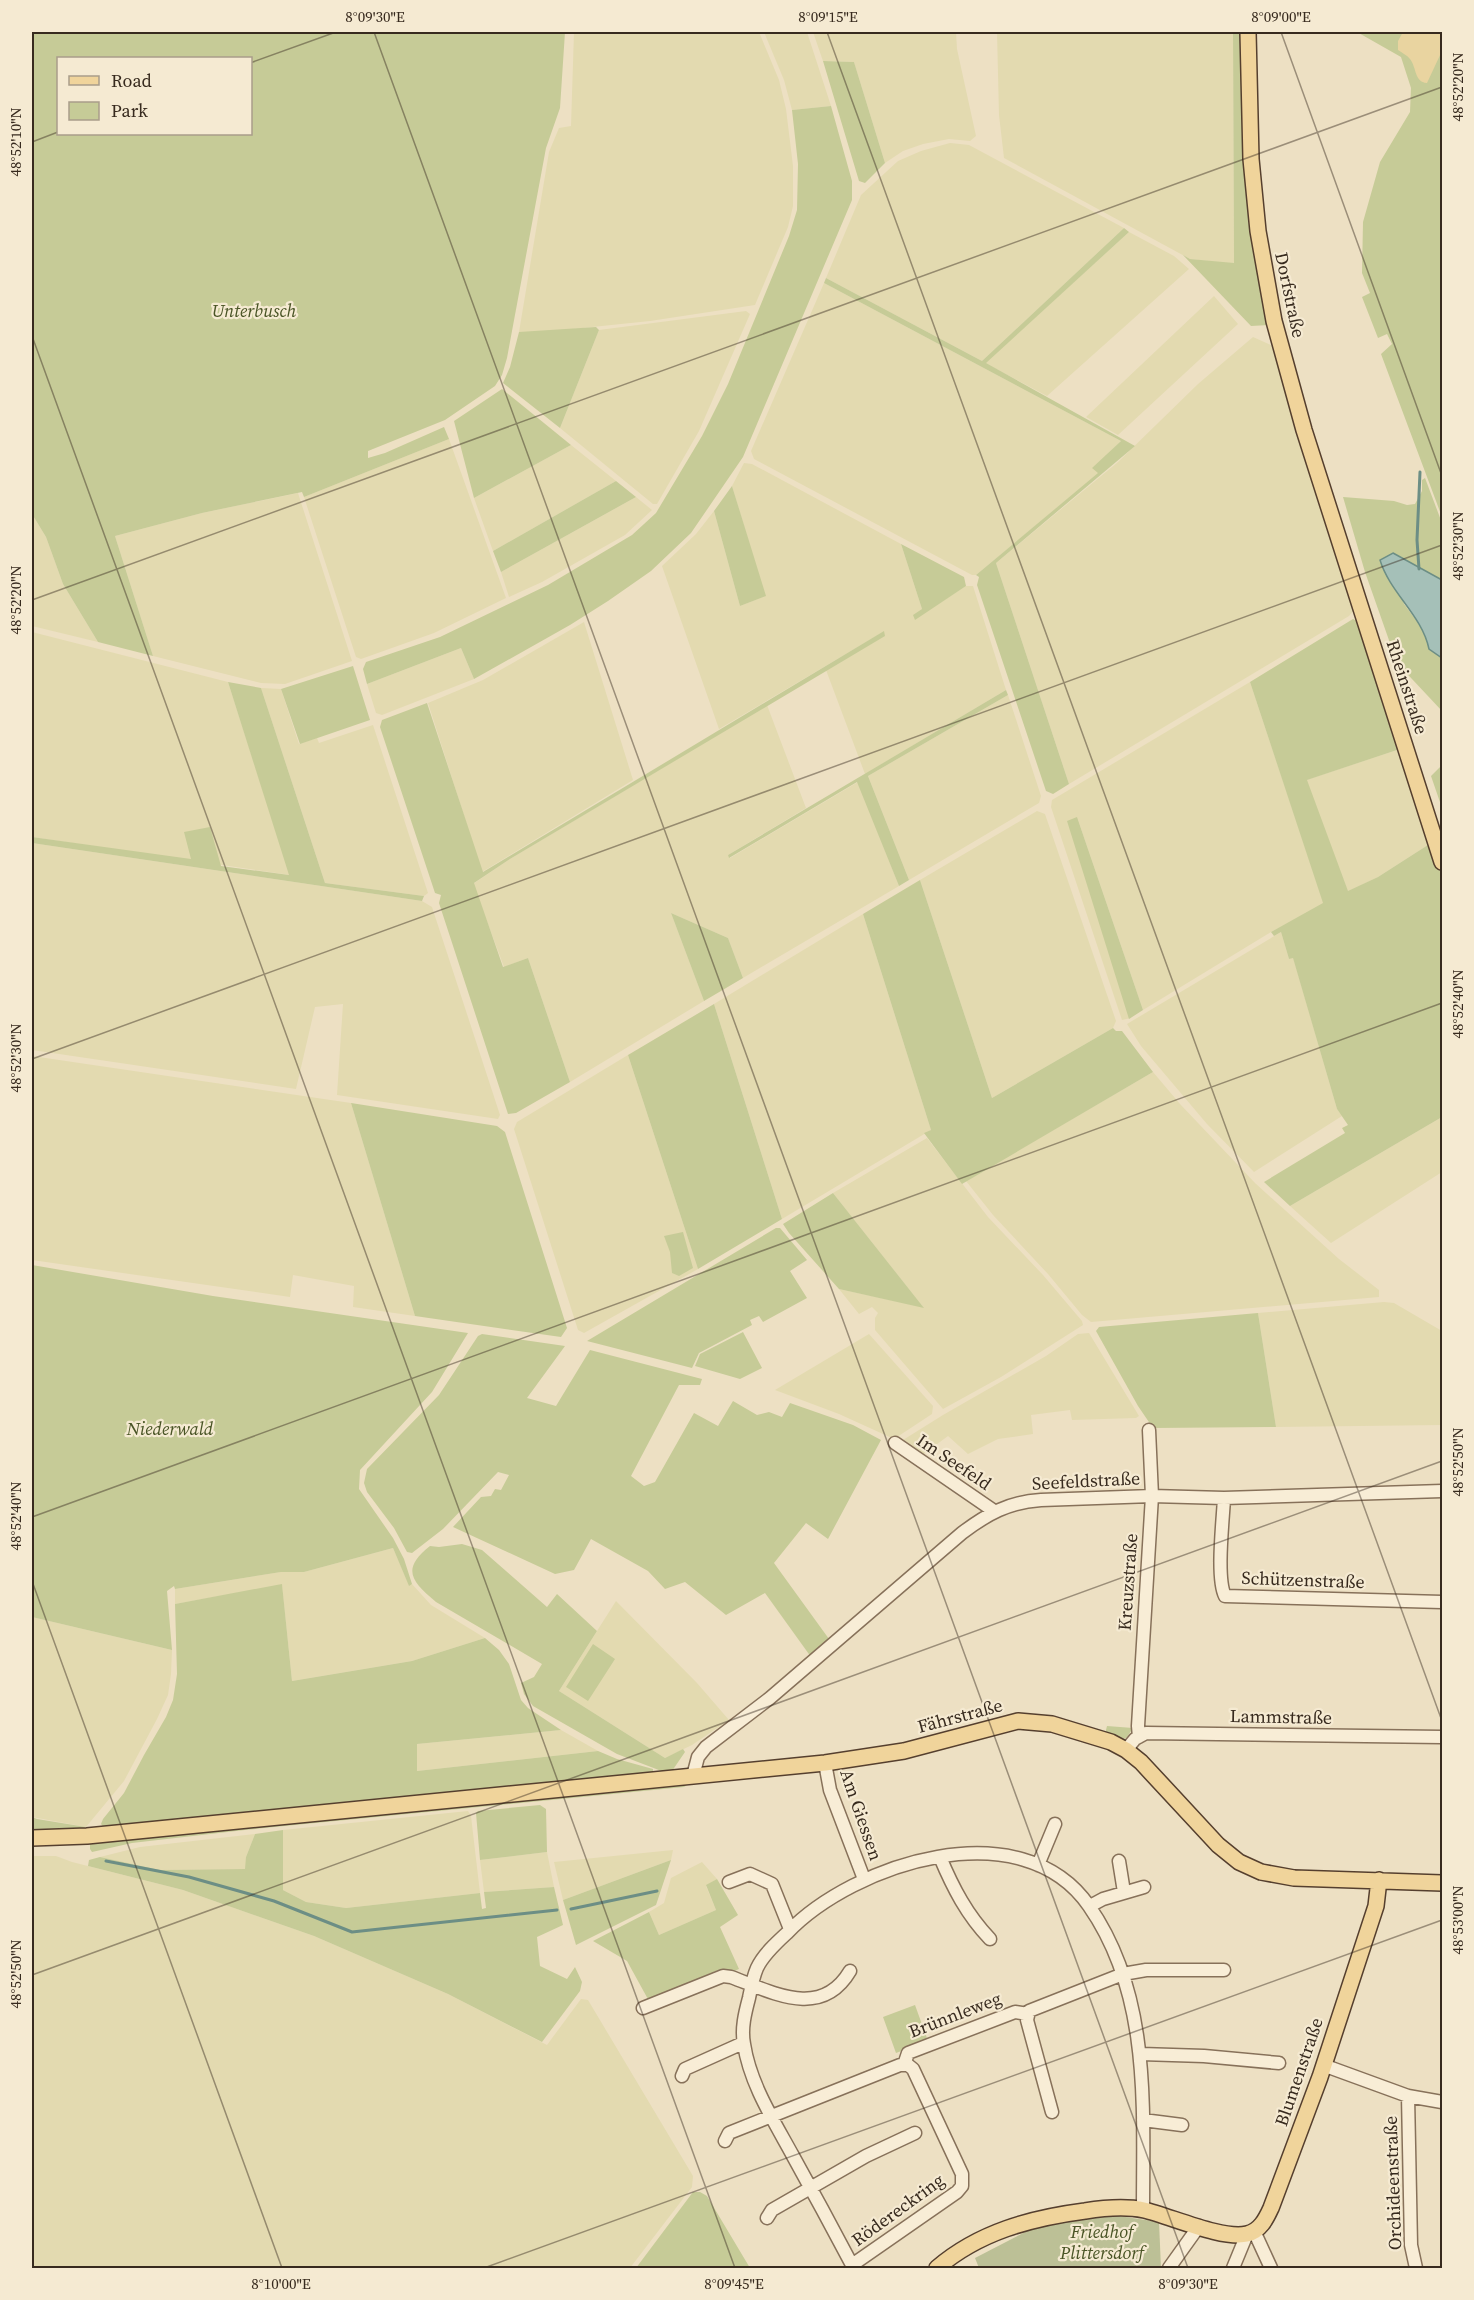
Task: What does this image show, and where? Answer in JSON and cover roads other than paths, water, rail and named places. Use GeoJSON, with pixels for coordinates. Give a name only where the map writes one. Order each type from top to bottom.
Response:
{"type":"FeatureCollection","features":[{"type":"Feature","properties":{"kind":"main road","name":"Dorfstraße"},"geometry":{"type":"LineString","coordinates":[[1248,32],[1251,159],[1264,276],[1304,430],[1345,558]]}},
{"type":"Feature","properties":{"kind":"main road","name":"Rheinstraße"},"geometry":{"type":"LineString","coordinates":[[1345,558],[1443,862]]}},
{"type":"Feature","properties":{"kind":"main road","name":"Fährstraße"},"geometry":{"type":"LineString","coordinates":[[32,1838],[99,1835],[825,1763],[904,1751],[1018,1721],[1045,1723],[1079,1731],[1112,1742],[1126,1750],[1141,1762],[1218,1845],[1239,1862],[1261,1872],[1294,1878],[1443,1883]]}},
{"type":"Feature","properties":{"kind":"main road","name":"Blumenstraße"},"geometry":{"type":"LineString","coordinates":[[1251,2232],[1265,2220],[1271,2208],[1323,2066],[1376,1906],[1379,1880]]}},
{"type":"Feature","properties":{"kind":"main road"},"geometry":{"type":"LineString","coordinates":[[937,2268],[959,2251],[1005,2228],[1096,2210],[1124,2207],[1230,2234],[1251,2232]]}},
{"type":"Feature","properties":{"kind":"street","name":"Kreuzstraße"},"geometry":{"type":"LineString","coordinates":[[1139,1737],[1152,1496],[1149,1430]]}},
{"type":"Feature","properties":{"kind":"street","name":"Im Seefeld"},"geometry":{"type":"LineString","coordinates":[[894,1443],[994,1511]]}},
{"type":"Feature","properties":{"kind":"street","name":"Seefeldstraße"},"geometry":{"type":"LineString","coordinates":[[693,1776],[698,1757],[706,1747],[770,1698],[962,1533],[994,1511],[1028,1501],[1152,1496],[1224,1498],[1443,1491]]}},
{"type":"Feature","properties":{"kind":"street","name":"Schützenstraße"},"geometry":{"type":"LineString","coordinates":[[1224,1498],[1221,1573],[1225,1596],[1443,1602]]}},
{"type":"Feature","properties":{"kind":"street","name":"Lammstraße"},"geometry":{"type":"LineString","coordinates":[[1139,1737],[1146,1733],[1443,1737]]}},
{"type":"Feature","properties":{"kind":"street"},"geometry":{"type":"LineString","coordinates":[[1126,1750],[1139,1737]]}},
{"type":"Feature","properties":{"kind":"street","name":"Am Giessen"},"geometry":{"type":"LineString","coordinates":[[825,1763],[830,1790],[864,1879]]}},
{"type":"Feature","properties":{"kind":"street"},"geometry":{"type":"LineString","coordinates":[[1038,1865],[1055,1824]]}},
{"type":"Feature","properties":{"kind":"street","name":"Rödereckring"},"geometry":{"type":"LineString","coordinates":[[904,2065],[913,2069],[960,2168],[962,2186],[957,2192],[850,2267],[752,2074],[743,2043],[744,2016],[757,1968],[768,1952],[790,1929],[828,1898],[864,1879],[906,1864],[940,1857],[1000,1855],[1038,1865],[1064,1879],[1090,1906],[1117,1957],[1138,2027],[1143,2120],[1143,2210]]}},
{"type":"Feature","properties":{"kind":"street"},"geometry":{"type":"LineString","coordinates":[[940,1857],[960,1900],[978,1927],[990,1939]]}},
{"type":"Feature","properties":{"kind":"street"},"geometry":{"type":"LineString","coordinates":[[1119,1861],[1124,1892]]}},
{"type":"Feature","properties":{"kind":"street"},"geometry":{"type":"LineString","coordinates":[[729,1882],[750,1874],[772,1884],[790,1929]]}},
{"type":"Feature","properties":{"kind":"street"},"geometry":{"type":"LineString","coordinates":[[1090,1906],[1103,1899],[1144,1887]]}},
{"type":"Feature","properties":{"kind":"street"},"geometry":{"type":"LineString","coordinates":[[1052,2112],[1027,2020],[1028,2014],[1035,2007],[1123,1974],[1146,1970],[1224,1970]]}},
{"type":"Feature","properties":{"kind":"street"},"geometry":{"type":"LineString","coordinates":[[643,2008],[723,1976],[752,1984],[786,1998],[819,1997],[833,1991],[844,1981],[850,1971]]}},
{"type":"Feature","properties":{"kind":"street","name":"Brünnleweg"},"geometry":{"type":"LineString","coordinates":[[904,2065],[908,2053],[1016,2012],[1028,2014]]}},
{"type":"Feature","properties":{"kind":"street"},"geometry":{"type":"LineString","coordinates":[[682,2076],[685,2069],[743,2043]]}},
{"type":"Feature","properties":{"kind":"street"},"geometry":{"type":"LineString","coordinates":[[1141,2054],[1215,2057],[1279,2063]]}},
{"type":"Feature","properties":{"kind":"street"},"geometry":{"type":"LineString","coordinates":[[724,2140],[729,2133],[771,2115],[904,2065]]}},
{"type":"Feature","properties":{"kind":"street"},"geometry":{"type":"LineString","coordinates":[[1323,2066],[1408,2097],[1443,2102]]}},
{"type":"Feature","properties":{"kind":"street","name":"Orchideenstraße"},"geometry":{"type":"LineString","coordinates":[[1408,2097],[1411,2245],[1416,2268]]}},
{"type":"Feature","properties":{"kind":"street"},"geometry":{"type":"LineString","coordinates":[[1143,2120],[1182,2125]]}},
{"type":"Feature","properties":{"kind":"street"},"geometry":{"type":"LineString","coordinates":[[767,2218],[772,2210],[811,2187],[866,2156],[915,2133]]}},
{"type":"Feature","properties":{"kind":"street"},"geometry":{"type":"LineString","coordinates":[[1169,2268],[1199,2226]]}},
{"type":"Feature","properties":{"kind":"street"},"geometry":{"type":"LineString","coordinates":[[1233,2268],[1251,2232]]}},
{"type":"Feature","properties":{"kind":"street"},"geometry":{"type":"LineString","coordinates":[[1251,2232],[1271,2268]]}},
{"type":"Feature","properties":{"kind":"water"},"geometry":{"type":"Polygon","coordinates":[[[1393,553],[1442,580],[1442,658],[1429,649],[1420,625],[1385,572],[1380,560],[1393,553]]]}},
{"type":"Feature","properties":{"kind":"waterway"},"geometry":{"type":"LineString","coordinates":[[1419,569],[1417,540],[1420,472]]}},
{"type":"Feature","properties":{"kind":"waterway"},"geometry":{"type":"LineString","coordinates":[[106,1861],[189,1877],[274,1901],[352,1932],[557,1910]]}},
{"type":"Feature","properties":{"kind":"waterway"},"geometry":{"type":"LineString","coordinates":[[571,1909],[657,1891]]}},
{"type":"Feature","properties":{"kind":"park label","name":"Unterbusch"},"geometry":{"type":"Point","coordinates":[254,311]}},
{"type":"Feature","properties":{"kind":"park label","name":"Niederwald"},"geometry":{"type":"Point","coordinates":[170,1429]}},
{"type":"Feature","properties":{"kind":"park label","name":"Friedhof Plittersdorf"},"geometry":{"type":"Point","coordinates":[1102,2242]}}]}
